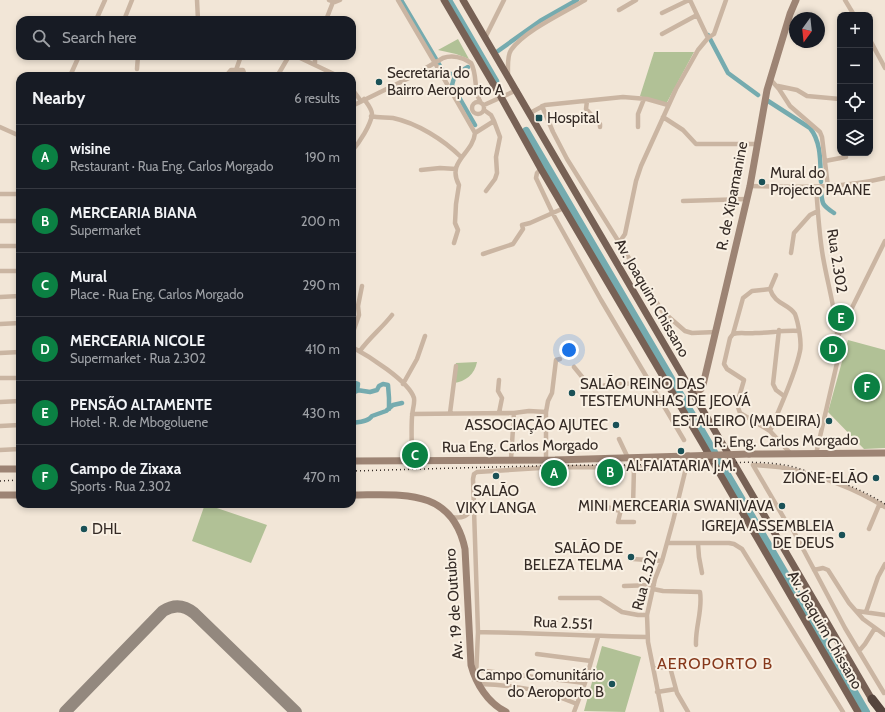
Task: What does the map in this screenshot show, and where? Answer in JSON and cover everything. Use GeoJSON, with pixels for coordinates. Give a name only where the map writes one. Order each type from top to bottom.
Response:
{"type":"FeatureCollection","features":[{"type":"Feature","properties":{"kind":"highway"},"geometry":{"type":"LineString","coordinates":[[872,699],[881,712]]}},
{"type":"Feature","properties":{"kind":"main road","name":"Av. Joaquim Chissano"},"geometry":{"type":"LineString","coordinates":[[444,0],[501,97],[540,169],[701,441],[858,712]]}},
{"type":"Feature","properties":{"kind":"main road","name":"Av. Joaquim Chissano"},"geometry":{"type":"LineString","coordinates":[[463,0],[872,699]]}},
{"type":"Feature","properties":{"kind":"street"},"geometry":{"type":"LineString","coordinates":[[98,16],[105,0]]}},
{"type":"Feature","properties":{"kind":"street"},"geometry":{"type":"LineString","coordinates":[[126,16],[132,0]]}},
{"type":"Feature","properties":{"kind":"street"},"geometry":{"type":"LineString","coordinates":[[197,0],[198,16]]}},
{"type":"Feature","properties":{"kind":"street"},"geometry":{"type":"LineString","coordinates":[[327,16],[331,1],[340,0]]}},
{"type":"Feature","properties":{"kind":"street"},"geometry":{"type":"LineString","coordinates":[[398,0],[435,62],[474,133],[473,142],[461,157],[456,169],[456,180],[459,185],[455,223],[458,230],[454,243]]}},
{"type":"Feature","properties":{"kind":"street"},"geometry":{"type":"LineString","coordinates":[[485,38],[504,0]]}},
{"type":"Feature","properties":{"kind":"street"},"geometry":{"type":"LineString","coordinates":[[508,75],[509,54],[518,42],[534,30],[585,0]]}},
{"type":"Feature","properties":{"kind":"street"},"geometry":{"type":"LineString","coordinates":[[619,10],[636,0]]}},
{"type":"Feature","properties":{"kind":"street"},"geometry":{"type":"LineString","coordinates":[[662,13],[689,0],[708,38]]}},
{"type":"Feature","properties":{"kind":"street"},"geometry":{"type":"LineString","coordinates":[[619,244],[625,234],[638,174],[668,105],[698,50],[708,38],[713,36],[726,0]]}},
{"type":"Feature","properties":{"kind":"street","name":"R. de Xipamanine"},"geometry":{"type":"LineString","coordinates":[[693,393],[701,389],[703,385],[750,186],[756,144],[770,80],[790,14],[796,0]]}},
{"type":"Feature","properties":{"kind":"street"},"geometry":{"type":"LineString","coordinates":[[845,0],[852,12]]}},
{"type":"Feature","properties":{"kind":"street"},"geometry":{"type":"LineString","coordinates":[[662,34],[697,15]]}},
{"type":"Feature","properties":{"kind":"street"},"geometry":{"type":"LineString","coordinates":[[873,46],[885,68]]}},
{"type":"Feature","properties":{"kind":"street"},"geometry":{"type":"LineString","coordinates":[[356,104],[410,78],[435,62],[449,56],[464,59],[471,63],[475,72],[478,97],[483,106],[491,115],[500,137],[497,153],[497,173],[495,179],[486,191]]}},
{"type":"Feature","properties":{"kind":"street"},"geometry":{"type":"LineString","coordinates":[[72,72],[78,60]]}},
{"type":"Feature","properties":{"kind":"street"},"geometry":{"type":"LineString","coordinates":[[137,69],[138,60]]}},
{"type":"Feature","properties":{"kind":"street"},"geometry":{"type":"LineString","coordinates":[[236,70],[240,60]]}},
{"type":"Feature","properties":{"kind":"street"},"geometry":{"type":"LineString","coordinates":[[280,72],[287,60]]}},
{"type":"Feature","properties":{"kind":"street"},"geometry":{"type":"LineString","coordinates":[[304,60],[330,72]]}},
{"type":"Feature","properties":{"kind":"street"},"geometry":{"type":"LineString","coordinates":[[315,60],[315,65]]}},
{"type":"Feature","properties":{"kind":"street"},"geometry":{"type":"LineString","coordinates":[[229,72],[236,70],[244,70],[244,72]]}},
{"type":"Feature","properties":{"kind":"street"},"geometry":{"type":"LineString","coordinates":[[770,80],[777,86],[790,106],[820,132],[828,187]]}},
{"type":"Feature","properties":{"kind":"street"},"geometry":{"type":"LineString","coordinates":[[777,86],[797,90],[807,96],[837,99]]}},
{"type":"Feature","properties":{"kind":"street"},"geometry":{"type":"LineString","coordinates":[[483,106],[517,90]]}},
{"type":"Feature","properties":{"kind":"street"},"geometry":{"type":"LineString","coordinates":[[356,93],[372,112],[362,137],[356,145]]}},
{"type":"Feature","properties":{"kind":"street"},"geometry":{"type":"LineString","coordinates":[[530,113],[542,106],[623,96],[644,98],[668,105]]}},
{"type":"Feature","properties":{"kind":"street"},"geometry":{"type":"LineString","coordinates":[[638,127],[638,114],[644,98]]}},
{"type":"Feature","properties":{"kind":"street"},"geometry":{"type":"LineString","coordinates":[[587,100],[586,109],[600,124],[600,127]]}},
{"type":"Feature","properties":{"kind":"street"},"geometry":{"type":"LineString","coordinates":[[542,106],[567,159],[662,311],[685,331],[692,333],[716,332]]}},
{"type":"Feature","properties":{"kind":"street"},"geometry":{"type":"LineString","coordinates":[[371,116],[402,121],[426,131],[442,141],[461,157]]}},
{"type":"Feature","properties":{"kind":"street"},"geometry":{"type":"LineString","coordinates":[[663,117],[683,130],[696,144],[756,144]]}},
{"type":"Feature","properties":{"kind":"street"},"geometry":{"type":"LineString","coordinates":[[474,133],[494,121]]}},
{"type":"Feature","properties":{"kind":"street"},"geometry":{"type":"LineString","coordinates":[[0,127],[16,134]]}},
{"type":"Feature","properties":{"kind":"street"},"geometry":{"type":"LineString","coordinates":[[825,161],[846,157]]}},
{"type":"Feature","properties":{"kind":"street"},"geometry":{"type":"LineString","coordinates":[[421,170],[440,168],[456,169]]}},
{"type":"Feature","properties":{"kind":"street"},"geometry":{"type":"LineString","coordinates":[[540,169],[536,178],[552,214],[618,330],[638,360],[684,440]]}},
{"type":"Feature","properties":{"kind":"street"},"geometry":{"type":"LineString","coordinates":[[750,186],[828,187],[885,178]]}},
{"type":"Feature","properties":{"kind":"street","name":"Rua 2.302"},"geometry":{"type":"LineString","coordinates":[[816,187],[823,257],[838,336],[837,363],[816,454]]}},
{"type":"Feature","properties":{"kind":"street"},"geometry":{"type":"LineString","coordinates":[[0,194],[16,194]]}},
{"type":"Feature","properties":{"kind":"street"},"geometry":{"type":"LineString","coordinates":[[683,201],[746,199]]}},
{"type":"Feature","properties":{"kind":"street"},"geometry":{"type":"LineString","coordinates":[[483,254],[513,244],[523,229],[522,225],[564,208]]}},
{"type":"Feature","properties":{"kind":"street"},"geometry":{"type":"LineString","coordinates":[[791,253],[794,233],[810,215],[818,211]]}},
{"type":"Feature","properties":{"kind":"street"},"geometry":{"type":"LineString","coordinates":[[0,221],[16,221]]}},
{"type":"Feature","properties":{"kind":"street"},"geometry":{"type":"LineString","coordinates":[[838,336],[885,241]]}},
{"type":"Feature","properties":{"kind":"street"},"geometry":{"type":"LineString","coordinates":[[0,246],[16,246]]}},
{"type":"Feature","properties":{"kind":"street"},"geometry":{"type":"LineString","coordinates":[[0,271],[16,271]]}},
{"type":"Feature","properties":{"kind":"street"},"geometry":{"type":"LineString","coordinates":[[770,431],[801,350],[801,340],[795,315],[787,307],[776,300],[770,289],[776,275]]}},
{"type":"Feature","properties":{"kind":"street"},"geometry":{"type":"LineString","coordinates":[[356,324],[359,315],[358,306],[362,286]]}},
{"type":"Feature","properties":{"kind":"street"},"geometry":{"type":"LineString","coordinates":[[770,289],[752,291],[743,298],[733,334],[730,338],[724,364],[727,369],[744,380],[737,404],[740,412],[770,431],[791,454]]}},
{"type":"Feature","properties":{"kind":"street"},"geometry":{"type":"LineString","coordinates":[[0,297],[16,296]]}},
{"type":"Feature","properties":{"kind":"street"},"geometry":{"type":"LineString","coordinates":[[360,351],[368,340],[392,315]]}},
{"type":"Feature","properties":{"kind":"street"},"geometry":{"type":"LineString","coordinates":[[0,324],[16,323]]}},
{"type":"Feature","properties":{"kind":"street"},"geometry":{"type":"LineString","coordinates":[[733,334],[765,333],[779,330],[798,331]]}},
{"type":"Feature","properties":{"kind":"street"},"geometry":{"type":"LineString","coordinates":[[779,330],[773,384],[776,390],[784,396]]}},
{"type":"Feature","properties":{"kind":"street"},"geometry":{"type":"LineString","coordinates":[[403,384],[417,359],[425,336]]}},
{"type":"Feature","properties":{"kind":"street"},"geometry":{"type":"LineString","coordinates":[[356,349],[377,362],[412,393],[414,398],[412,414],[412,460]]}},
{"type":"Feature","properties":{"kind":"street"},"geometry":{"type":"LineString","coordinates":[[0,353],[16,352]]}},
{"type":"Feature","properties":{"kind":"street"},"geometry":{"type":"LineString","coordinates":[[546,459],[546,412],[554,382],[556,360],[560,358]]}},
{"type":"Feature","properties":{"kind":"street"},"geometry":{"type":"LineString","coordinates":[[450,413],[456,366]]}},
{"type":"Feature","properties":{"kind":"street"},"geometry":{"type":"LineString","coordinates":[[574,367],[583,378],[595,387],[614,384],[650,382]]}},
{"type":"Feature","properties":{"kind":"street"},"geometry":{"type":"LineString","coordinates":[[0,378],[16,378]]}},
{"type":"Feature","properties":{"kind":"street"},"geometry":{"type":"LineString","coordinates":[[499,413],[502,398],[498,391],[500,380]]}},
{"type":"Feature","properties":{"kind":"street"},"geometry":{"type":"LineString","coordinates":[[0,402],[16,402]]}},
{"type":"Feature","properties":{"kind":"street"},"geometry":{"type":"LineString","coordinates":[[412,414],[514,413],[529,410],[546,412]]}},
{"type":"Feature","properties":{"kind":"street"},"geometry":{"type":"LineString","coordinates":[[511,459],[514,413]]}},
{"type":"Feature","properties":{"kind":"street"},"geometry":{"type":"LineString","coordinates":[[0,426],[16,425]]}},
{"type":"Feature","properties":{"kind":"street"},"geometry":{"type":"LineString","coordinates":[[619,439],[634,468],[633,506],[630,508],[621,508],[618,522],[634,522]]}},
{"type":"Feature","properties":{"kind":"street"},"geometry":{"type":"LineString","coordinates":[[0,450],[16,449]]}},
{"type":"Feature","properties":{"kind":"street","name":"R. Eng. Carlos Morgado"},"geometry":{"type":"LineString","coordinates":[[688,456],[885,453]]}},
{"type":"Feature","properties":{"kind":"street","name":"Rua Eng. Carlos Morgado"},"geometry":{"type":"LineString","coordinates":[[356,461],[688,456]]}},
{"type":"Feature","properties":{"kind":"street","name":"Rua 2.522"},"geometry":{"type":"LineString","coordinates":[[662,712],[657,692],[648,637],[647,615],[653,587],[667,543],[688,456]]}},
{"type":"Feature","properties":{"kind":"street"},"geometry":{"type":"LineString","coordinates":[[884,693],[859,651],[793,530],[788,525],[753,465],[782,468],[812,475],[862,493],[885,507]]}},
{"type":"Feature","properties":{"kind":"street"},"geometry":{"type":"LineString","coordinates":[[577,704],[556,695],[478,682],[474,474],[477,472],[556,467],[686,468]]}},
{"type":"Feature","properties":{"kind":"street"},"geometry":{"type":"LineString","coordinates":[[0,469],[16,469]]}},
{"type":"Feature","properties":{"kind":"street","name":"Av. 19 de Outubro"},"geometry":{"type":"LineString","coordinates":[[356,494],[409,495],[434,503],[452,517],[460,531],[465,549],[470,658],[478,682],[493,702],[506,712]]}},
{"type":"Feature","properties":{"kind":"street"},"geometry":{"type":"LineString","coordinates":[[0,495],[16,495]]}},
{"type":"Feature","properties":{"kind":"street"},"geometry":{"type":"LineString","coordinates":[[595,504],[602,502],[607,507],[620,511]]}},
{"type":"Feature","properties":{"kind":"street"},"geometry":{"type":"LineString","coordinates":[[869,529],[880,503]]}},
{"type":"Feature","properties":{"kind":"street"},"geometry":{"type":"LineString","coordinates":[[452,517],[464,517],[468,515],[474,507]]}},
{"type":"Feature","properties":{"kind":"street"},"geometry":{"type":"LineString","coordinates":[[667,543],[729,543],[742,549],[843,712]]}},
{"type":"Feature","properties":{"kind":"street"},"geometry":{"type":"LineString","coordinates":[[698,544],[702,574]]}},
{"type":"Feature","properties":{"kind":"street"},"geometry":{"type":"LineString","coordinates":[[633,559],[662,561]]}},
{"type":"Feature","properties":{"kind":"street"},"geometry":{"type":"LineString","coordinates":[[866,612],[878,577],[885,564]]}},
{"type":"Feature","properties":{"kind":"street"},"geometry":{"type":"LineString","coordinates":[[814,570],[823,568],[828,570],[849,604],[863,619],[885,636]]}},
{"type":"Feature","properties":{"kind":"street"},"geometry":{"type":"LineString","coordinates":[[624,586],[653,587],[661,591],[700,592],[701,600],[696,632],[696,645]]}},
{"type":"Feature","properties":{"kind":"street"},"geometry":{"type":"LineString","coordinates":[[560,598],[600,598],[622,612],[647,615]]}},
{"type":"Feature","properties":{"kind":"street"},"geometry":{"type":"LineString","coordinates":[[857,611],[885,615]]}},
{"type":"Feature","properties":{"kind":"street"},"geometry":{"type":"LineString","coordinates":[[859,651],[875,628]]}},
{"type":"Feature","properties":{"kind":"street","name":"Rua 2.551"},"geometry":{"type":"LineString","coordinates":[[478,632],[648,637]]}},
{"type":"Feature","properties":{"kind":"street"},"geometry":{"type":"LineString","coordinates":[[574,712],[585,683],[598,636]]}},
{"type":"Feature","properties":{"kind":"street"},"geometry":{"type":"LineString","coordinates":[[537,654],[591,661]]}},
{"type":"Feature","properties":{"kind":"street"},"geometry":{"type":"LineString","coordinates":[[654,669],[668,666],[670,667],[676,689],[688,712]]}},
{"type":"Feature","properties":{"kind":"street"},"geometry":{"type":"LineString","coordinates":[[477,670],[585,683]]}},
{"type":"Feature","properties":{"kind":"street"},"geometry":{"type":"LineString","coordinates":[[657,692],[676,689]]}},
{"type":"Feature","properties":{"kind":"green space"},"geometry":{"type":"Polygon","coordinates":[[[458,39],[469,59],[438,50],[458,39]]]}},
{"type":"Feature","properties":{"kind":"green space"},"geometry":{"type":"Polygon","coordinates":[[[654,52],[694,52],[665,106],[640,96],[654,52]]]}},
{"type":"Feature","properties":{"kind":"green space"},"geometry":{"type":"Polygon","coordinates":[[[848,340],[885,350],[885,448],[864,449],[828,412],[848,340]]]}},
{"type":"Feature","properties":{"kind":"green space"},"geometry":{"type":"Polygon","coordinates":[[[477,362],[472,374],[469,377],[454,383],[456,363],[477,362]]]}},
{"type":"Feature","properties":{"kind":"green space"},"geometry":{"type":"Polygon","coordinates":[[[204,508],[217,508],[267,525],[251,563],[192,541],[204,508]]]}},
{"type":"Feature","properties":{"kind":"green space","name":"Campo Comunitário do Aeroporto B"},"geometry":{"type":"Polygon","coordinates":[[[602,646],[641,657],[625,712],[584,711],[602,646]]]}},
{"type":"Feature","properties":{"kind":"waterway"},"geometry":{"type":"LineString","coordinates":[[401,0],[444,72],[454,75],[468,67]]}},
{"type":"Feature","properties":{"kind":"waterway"},"geometry":{"type":"LineString","coordinates":[[450,0],[497,81]]}},
{"type":"Feature","properties":{"kind":"waterway"},"geometry":{"type":"LineString","coordinates":[[498,51],[540,21],[577,0]]}},
{"type":"Feature","properties":{"kind":"waterway"},"geometry":{"type":"LineString","coordinates":[[708,35],[728,73],[758,95]]}},
{"type":"Feature","properties":{"kind":"waterway"},"geometry":{"type":"LineString","coordinates":[[457,74],[452,85],[475,125]]}},
{"type":"Feature","properties":{"kind":"waterway"},"geometry":{"type":"LineString","coordinates":[[765,99],[810,128],[817,140],[821,182]]}},
{"type":"Feature","properties":{"kind":"waterway"},"geometry":{"type":"LineString","coordinates":[[526,131],[866,712]]}},
{"type":"Feature","properties":{"kind":"waterway"},"geometry":{"type":"LineString","coordinates":[[821,190],[823,204],[834,213]]}},
{"type":"Feature","properties":{"kind":"waterway"},"geometry":{"type":"LineString","coordinates":[[356,383],[358,384],[357,391]]}},
{"type":"Feature","properties":{"kind":"waterway"},"geometry":{"type":"LineString","coordinates":[[356,391],[370,392],[377,390],[379,386],[383,384],[388,385],[389,409]]}},
{"type":"Feature","properties":{"kind":"waterway"},"geometry":{"type":"LineString","coordinates":[[356,422],[366,421],[372,416],[386,411],[393,405],[402,403]]}},
{"type":"Feature","properties":{"kind":"taxiway"},"geometry":{"type":"LineString","coordinates":[[65,712],[163,611],[175,606],[186,608],[194,613],[296,712]]}},
{"type":"Feature","properties":{"kind":"railway"},"geometry":{"type":"LineString","coordinates":[[356,471],[556,466],[678,465],[758,462],[787,465],[817,474],[857,489],[885,504]]}},
{"type":"Feature","properties":{"kind":"railway"},"geometry":{"type":"LineString","coordinates":[[0,481],[16,480]]}},
{"type":"Feature","properties":{"kind":"place","name":"Secretaria do Bairro Aeroporto A"},"geometry":{"type":"Point","coordinates":[379,82]}},
{"type":"Feature","properties":{"kind":"place","name":"Hospital"},"geometry":{"type":"Point","coordinates":[539,118]}},
{"type":"Feature","properties":{"kind":"place","name":"Mural do Projecto PAANE"},"geometry":{"type":"Point","coordinates":[762,182]}},
{"type":"Feature","properties":{"kind":"place","name":"PENSÃO ALTAMENTE"},"geometry":{"type":"Point","coordinates":[841,318]}},
{"type":"Feature","properties":{"kind":"place","name":"MERCEARIA NICOLE"},"geometry":{"type":"Point","coordinates":[833,349]}},
{"type":"Feature","properties":{"kind":"place","name":"Campo de Zixaxa"},"geometry":{"type":"Point","coordinates":[867,387]}},
{"type":"Feature","properties":{"kind":"place","name":"SALÃO REINO DAS TESTEMUNHAS DE JEOVÁ"},"geometry":{"type":"Point","coordinates":[572,393]}},
{"type":"Feature","properties":{"kind":"place","name":"ESTALEIRO (MADEIRA)"},"geometry":{"type":"Point","coordinates":[829,421]}},
{"type":"Feature","properties":{"kind":"place","name":"ASSOCIAÇĀO AJUTEC"},"geometry":{"type":"Point","coordinates":[616,425]}},
{"type":"Feature","properties":{"kind":"place","name":"ALFAIATARIA J.M."},"geometry":{"type":"Point","coordinates":[681,451]}},
{"type":"Feature","properties":{"kind":"place","name":"Mural"},"geometry":{"type":"Point","coordinates":[415,455]}},
{"type":"Feature","properties":{"kind":"place","name":"MERCEARIA BIANA"},"geometry":{"type":"Point","coordinates":[610,472]}},
{"type":"Feature","properties":{"kind":"place","name":"wisine"},"geometry":{"type":"Point","coordinates":[554,473]}},
{"type":"Feature","properties":{"kind":"place","name":"SALÃO VIKY LANGA"},"geometry":{"type":"Point","coordinates":[496,476]}},
{"type":"Feature","properties":{"kind":"place","name":"ZIONE-ELÃO"},"geometry":{"type":"Point","coordinates":[876,478]}},
{"type":"Feature","properties":{"kind":"place","name":"MINI MERCEARIA SWANIVAVA"},"geometry":{"type":"Point","coordinates":[782,506]}},
{"type":"Feature","properties":{"kind":"place","name":"DHL"},"geometry":{"type":"Point","coordinates":[84,529]}},
{"type":"Feature","properties":{"kind":"place","name":"IGREJA ASSEMBLEIA DE DEUS"},"geometry":{"type":"Point","coordinates":[842,535]}},
{"type":"Feature","properties":{"kind":"place","name":"SALÃO DE BELEZA TELMA"},"geometry":{"type":"Point","coordinates":[631,557]}},
{"type":"Feature","properties":{"kind":"place","name":"Campo Comunitário do Aeroporto B"},"geometry":{"type":"Point","coordinates":[612,684]}},
{"type":"Feature","properties":{"kind":"district","name":"AEROPORTO B"},"geometry":{"type":"Point","coordinates":[715,663]}}]}
